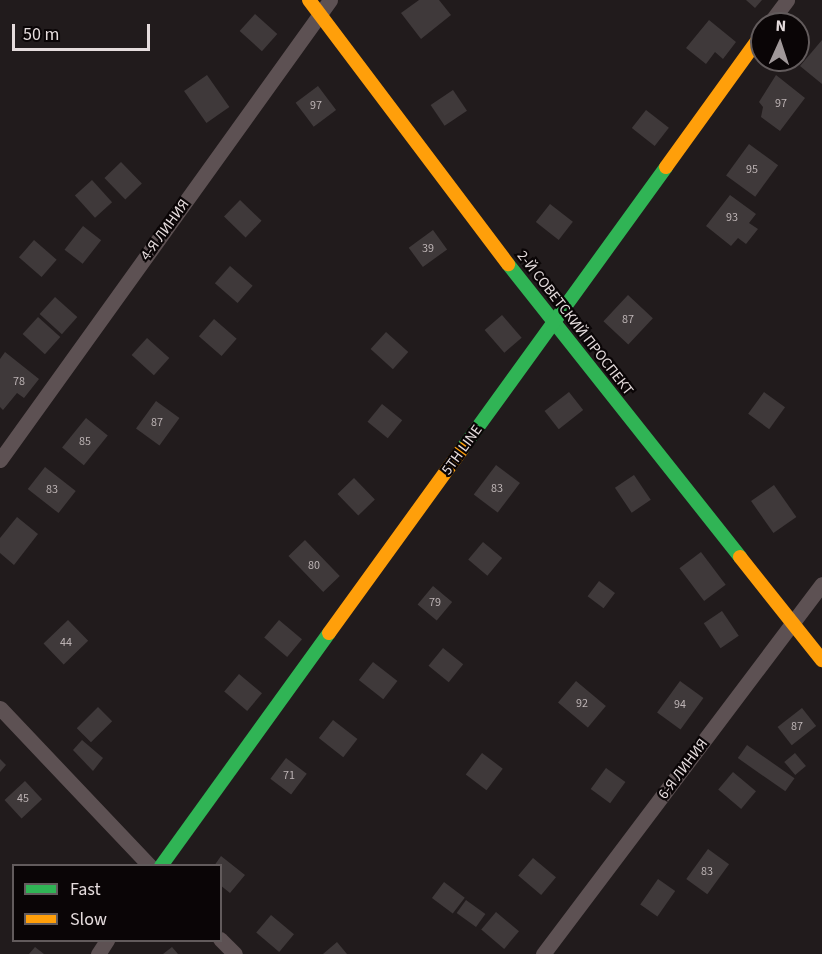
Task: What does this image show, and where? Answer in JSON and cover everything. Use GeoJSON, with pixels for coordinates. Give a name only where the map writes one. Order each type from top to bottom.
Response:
{"type":"FeatureCollection","features":[{"type":"Feature","properties":{"kind":"street","name":"2-Й СОВЕТСКИЙ ПРОСПЕКТ"},"geometry":{"type":"LineString","coordinates":[[309,0],[553,324],[822,660]]}},
{"type":"Feature","properties":{"kind":"street","name":"4-Я ЛИНИЯ"},"geometry":{"type":"LineString","coordinates":[[0,460],[330,0]]}},
{"type":"Feature","properties":{"kind":"street","name":"5TH LINE"},"geometry":{"type":"LineString","coordinates":[[162,864],[750,51]]}},
{"type":"Feature","properties":{"kind":"street","name":"6-Я ЛИНИЯ"},"geometry":{"type":"LineString","coordinates":[[543,954],[822,584]]}},
{"type":"Feature","properties":{"kind":"street"},"geometry":{"type":"LineString","coordinates":[[0,708],[148,864]]}},
{"type":"Feature","properties":{"kind":"street"},"geometry":{"type":"LineString","coordinates":[[222,941],[235,954]]}},
{"type":"Feature","properties":{"kind":"building"},"geometry":{"type":"Polygon","coordinates":[[[419,0],[439,0],[451,15],[421,39],[401,13],[419,0]]]}},
{"type":"Feature","properties":{"kind":"building"},"geometry":{"type":"Polygon","coordinates":[[[746,0],[762,0],[755,8],[746,0]]]}},
{"type":"Feature","properties":{"kind":"building"},"geometry":{"type":"Polygon","coordinates":[[[255,14],[277,34],[262,51],[240,31],[255,14]]]}},
{"type":"Feature","properties":{"kind":"building"},"geometry":{"type":"Polygon","coordinates":[[[709,20],[736,42],[723,59],[715,52],[706,64],[686,48],[709,20]]]}},
{"type":"Feature","properties":{"kind":"building"},"geometry":{"type":"Polygon","coordinates":[[[822,40],[822,84],[807,72],[810,72],[810,54],[822,40]]]}},
{"type":"Feature","properties":{"kind":"building"},"geometry":{"type":"Polygon","coordinates":[[[207,75],[229,107],[206,123],[184,91],[207,75]]]}},
{"type":"Feature","properties":{"kind":"building"},"geometry":{"type":"Polygon","coordinates":[[[776,75],[805,98],[780,131],[761,117],[763,107],[759,102],[776,75]]]}},
{"type":"Feature","properties":{"kind":"building"},"geometry":{"type":"Polygon","coordinates":[[[318,86],[336,110],[314,127],[296,103],[318,86]]]}},
{"type":"Feature","properties":{"kind":"building"},"geometry":{"type":"Polygon","coordinates":[[[453,90],[467,111],[445,126],[431,105],[453,90]]]}},
{"type":"Feature","properties":{"kind":"building"},"geometry":{"type":"Polygon","coordinates":[[[646,110],[669,128],[655,146],[632,128],[646,110]]]}},
{"type":"Feature","properties":{"kind":"building"},"geometry":{"type":"Polygon","coordinates":[[[749,144],[778,165],[755,197],[726,176],[749,144]]]}},
{"type":"Feature","properties":{"kind":"building"},"geometry":{"type":"Polygon","coordinates":[[[121,162],[142,184],[125,200],[104,178],[121,162]]]}},
{"type":"Feature","properties":{"kind":"building"},"geometry":{"type":"Polygon","coordinates":[[[92,180],[112,202],[95,218],[75,195],[92,180]]]}},
{"type":"Feature","properties":{"kind":"building"},"geometry":{"type":"Polygon","coordinates":[[[730,195],[756,214],[749,223],[758,229],[746,244],[738,238],[731,246],[706,226],[730,195]]]}},
{"type":"Feature","properties":{"kind":"building"},"geometry":{"type":"Polygon","coordinates":[[[240,200],[262,221],[246,237],[224,217],[240,200]]]}},
{"type":"Feature","properties":{"kind":"building"},"geometry":{"type":"Polygon","coordinates":[[[550,204],[573,222],[559,240],[536,222],[550,204]]]}},
{"type":"Feature","properties":{"kind":"building"},"geometry":{"type":"Polygon","coordinates":[[[83,226],[101,240],[83,264],[65,250],[83,226]]]}},
{"type":"Feature","properties":{"kind":"building"},"geometry":{"type":"Polygon","coordinates":[[[433,230],[447,249],[423,267],[409,248],[433,230]]]}},
{"type":"Feature","properties":{"kind":"building"},"geometry":{"type":"Polygon","coordinates":[[[34,240],[57,260],[42,277],[19,257],[34,240]]]}},
{"type":"Feature","properties":{"kind":"building"},"geometry":{"type":"Polygon","coordinates":[[[230,266],[253,286],[238,303],[215,283],[230,266]]]}},
{"type":"Feature","properties":{"kind":"building"},"geometry":{"type":"Polygon","coordinates":[[[628,295],[653,318],[628,345],[603,321],[628,295]]]}},
{"type":"Feature","properties":{"kind":"building"},"geometry":{"type":"Polygon","coordinates":[[[55,297],[77,317],[62,334],[40,314],[55,297]]]}},
{"type":"Feature","properties":{"kind":"building"},"geometry":{"type":"Polygon","coordinates":[[[502,315],[522,338],[504,353],[485,330],[502,315]]]}},
{"type":"Feature","properties":{"kind":"building"},"geometry":{"type":"Polygon","coordinates":[[[38,317],[60,337],[45,354],[23,334],[38,317]]]}},
{"type":"Feature","properties":{"kind":"building"},"geometry":{"type":"Polygon","coordinates":[[[214,319],[237,339],[222,356],[199,336],[214,319]]]}},
{"type":"Feature","properties":{"kind":"building"},"geometry":{"type":"Polygon","coordinates":[[[386,332],[408,352],[393,369],[371,349],[386,332]]]}},
{"type":"Feature","properties":{"kind":"building"},"geometry":{"type":"Polygon","coordinates":[[[147,338],[169,358],[154,375],[132,355],[147,338]]]}},
{"type":"Feature","properties":{"kind":"building"},"geometry":{"type":"Polygon","coordinates":[[[5,352],[39,379],[24,398],[17,393],[3,410],[0,407],[0,359],[5,352]]]}},
{"type":"Feature","properties":{"kind":"building"},"geometry":{"type":"Polygon","coordinates":[[[569,392],[583,410],[559,429],[545,411],[569,392]]]}},
{"type":"Feature","properties":{"kind":"building"},"geometry":{"type":"Polygon","coordinates":[[[764,392],[785,407],[769,429],[748,414],[764,392]]]}},
{"type":"Feature","properties":{"kind":"building"},"geometry":{"type":"Polygon","coordinates":[[[156,401],[179,418],[159,446],[136,429],[156,401]]]}},
{"type":"Feature","properties":{"kind":"building"},"geometry":{"type":"Polygon","coordinates":[[[382,404],[402,420],[388,438],[368,422],[382,404]]]}},
{"type":"Feature","properties":{"kind":"building"},"geometry":{"type":"Polygon","coordinates":[[[86,418],[108,436],[84,465],[62,448],[86,418]]]}},
{"type":"Feature","properties":{"kind":"building"},"geometry":{"type":"Polygon","coordinates":[[[496,465],[520,483],[498,513],[474,495],[496,465]]]}},
{"type":"Feature","properties":{"kind":"building"},"geometry":{"type":"Polygon","coordinates":[[[45,467],[76,491],[58,513],[28,489],[45,467]]]}},
{"type":"Feature","properties":{"kind":"building"},"geometry":{"type":"Polygon","coordinates":[[[634,475],[651,500],[632,513],[615,488],[634,475]]]}},
{"type":"Feature","properties":{"kind":"building"},"geometry":{"type":"Polygon","coordinates":[[[354,478],[375,500],[358,516],[337,494],[354,478]]]}},
{"type":"Feature","properties":{"kind":"building"},"geometry":{"type":"Polygon","coordinates":[[[774,485],[796,517],[773,533],[751,501],[774,485]]]}},
{"type":"Feature","properties":{"kind":"building"},"geometry":{"type":"Polygon","coordinates":[[[17,517],[38,534],[14,565],[0,553],[0,538],[17,517]]]}},
{"type":"Feature","properties":{"kind":"building"},"geometry":{"type":"Polygon","coordinates":[[[305,540],[340,576],[323,592],[288,556],[305,540]]]}},
{"type":"Feature","properties":{"kind":"building"},"geometry":{"type":"Polygon","coordinates":[[[483,542],[502,558],[487,576],[468,560],[483,542]]]}},
{"type":"Feature","properties":{"kind":"building"},"geometry":{"type":"Polygon","coordinates":[[[701,552],[726,585],[704,601],[679,568],[701,552]]]}},
{"type":"Feature","properties":{"kind":"building"},"geometry":{"type":"Polygon","coordinates":[[[599,581],[615,593],[604,608],[588,596],[599,581]]]}},
{"type":"Feature","properties":{"kind":"building"},"geometry":{"type":"Polygon","coordinates":[[[433,586],[452,602],[437,620],[418,604],[433,586]]]}},
{"type":"Feature","properties":{"kind":"building"},"geometry":{"type":"Polygon","coordinates":[[[722,611],[739,636],[721,648],[704,623],[722,611]]]}},
{"type":"Feature","properties":{"kind":"building"},"geometry":{"type":"Polygon","coordinates":[[[68,620],[88,641],[64,664],[44,644],[68,620]]]}},
{"type":"Feature","properties":{"kind":"building"},"geometry":{"type":"Polygon","coordinates":[[[279,620],[302,639],[287,657],[264,638],[279,620]]]}},
{"type":"Feature","properties":{"kind":"building"},"geometry":{"type":"Polygon","coordinates":[[[443,648],[463,664],[449,682],[429,666],[443,648]]]}},
{"type":"Feature","properties":{"kind":"building"},"geometry":{"type":"Polygon","coordinates":[[[373,662],[397,681],[383,699],[359,680],[373,662]]]}},
{"type":"Feature","properties":{"kind":"building"},"geometry":{"type":"Polygon","coordinates":[[[239,674],[262,693],[247,711],[224,692],[239,674]]]}},
{"type":"Feature","properties":{"kind":"building"},"geometry":{"type":"Polygon","coordinates":[[[576,681],[606,706],[588,728],[558,702],[576,681]]]}},
{"type":"Feature","properties":{"kind":"building"},"geometry":{"type":"Polygon","coordinates":[[[680,681],[703,698],[681,730],[657,713],[680,681]]]}},
{"type":"Feature","properties":{"kind":"building"},"geometry":{"type":"Polygon","coordinates":[[[98,707],[112,721],[91,742],[77,728],[98,707]]]}},
{"type":"Feature","properties":{"kind":"building"},"geometry":{"type":"Polygon","coordinates":[[[802,708],[816,726],[792,745],[778,727],[802,708]]]}},
{"type":"Feature","properties":{"kind":"building"},"geometry":{"type":"Polygon","coordinates":[[[333,720],[357,739],[343,757],[319,738],[333,720]]]}},
{"type":"Feature","properties":{"kind":"building"},"geometry":{"type":"Polygon","coordinates":[[[82,740],[103,758],[93,771],[73,750],[82,740]]]}},
{"type":"Feature","properties":{"kind":"building"},"geometry":{"type":"Polygon","coordinates":[[[747,745],[795,778],[785,791],[738,758],[747,745]]]}},
{"type":"Feature","properties":{"kind":"building"},"geometry":{"type":"Polygon","coordinates":[[[482,753],[503,769],[487,790],[466,775],[482,753]]]}},
{"type":"Feature","properties":{"kind":"building"},"geometry":{"type":"Polygon","coordinates":[[[795,753],[806,766],[795,775],[784,762],[795,753]]]}},
{"type":"Feature","properties":{"kind":"building"},"geometry":{"type":"Polygon","coordinates":[[[286,758],[307,774],[291,794],[270,779],[286,758]]]}},
{"type":"Feature","properties":{"kind":"building"},"geometry":{"type":"Polygon","coordinates":[[[0,759],[6,765],[0,772],[0,759]]]}},
{"type":"Feature","properties":{"kind":"building"},"geometry":{"type":"Polygon","coordinates":[[[606,768],[625,782],[610,803],[591,789],[606,768]]]}},
{"type":"Feature","properties":{"kind":"building"},"geometry":{"type":"Polygon","coordinates":[[[733,772],[756,791],[741,809],[718,790],[733,772]]]}},
{"type":"Feature","properties":{"kind":"building"},"geometry":{"type":"Polygon","coordinates":[[[25,781],[42,799],[22,818],[5,800],[25,781]]]}},
{"type":"Feature","properties":{"kind":"building"},"geometry":{"type":"Polygon","coordinates":[[[708,849],[729,864],[707,894],[686,879],[708,849]]]}},
{"type":"Feature","properties":{"kind":"building"},"geometry":{"type":"Polygon","coordinates":[[[221,856],[245,875],[230,893],[222,887],[222,864],[215,864],[221,856]]]}},
{"type":"Feature","properties":{"kind":"building"},"geometry":{"type":"Polygon","coordinates":[[[533,858],[556,877],[541,895],[518,876],[533,858]]]}},
{"type":"Feature","properties":{"kind":"building"},"geometry":{"type":"Polygon","coordinates":[[[658,879],[675,891],[657,916],[640,904],[658,879]]]}},
{"type":"Feature","properties":{"kind":"building"},"geometry":{"type":"Polygon","coordinates":[[[444,882],[465,898],[453,914],[432,898],[444,882]]]}},
{"type":"Feature","properties":{"kind":"building"},"geometry":{"type":"Polygon","coordinates":[[[466,900],[485,914],[476,927],[457,913],[466,900]]]}},
{"type":"Feature","properties":{"kind":"building"},"geometry":{"type":"Polygon","coordinates":[[[496,912],[519,931],[504,949],[481,930],[496,912]]]}},
{"type":"Feature","properties":{"kind":"building"},"geometry":{"type":"Polygon","coordinates":[[[271,915],[294,934],[279,952],[256,933],[271,915]]]}},
{"type":"Feature","properties":{"kind":"building"},"geometry":{"type":"Polygon","coordinates":[[[337,942],[347,954],[323,954],[337,942]]]}},
{"type":"Feature","properties":{"kind":"building"},"geometry":{"type":"Polygon","coordinates":[[[35,947],[44,954],[29,954],[35,947]]]}},
{"type":"Feature","properties":{"kind":"building"},"geometry":{"type":"Polygon","coordinates":[[[172,947],[178,954],[163,954],[172,947]]]}},
{"type":"Feature","properties":{"kind":"traffic: fast"},"geometry":{"type":"LineString","coordinates":[[462,449],[666,167]]}},
{"type":"Feature","properties":{"kind":"traffic: fast"},"geometry":{"type":"LineString","coordinates":[[508,264],[740,557]]}},
{"type":"Feature","properties":{"kind":"traffic: fast"},"geometry":{"type":"LineString","coordinates":[[162,864],[329,633]]}},
{"type":"Feature","properties":{"kind":"traffic: slow"},"geometry":{"type":"LineString","coordinates":[[309,0],[508,264]]}},
{"type":"Feature","properties":{"kind":"traffic: slow"},"geometry":{"type":"LineString","coordinates":[[666,167],[750,51]]}},
{"type":"Feature","properties":{"kind":"traffic: slow"},"geometry":{"type":"LineString","coordinates":[[329,633],[462,449]]}},
{"type":"Feature","properties":{"kind":"traffic: slow"},"geometry":{"type":"LineString","coordinates":[[740,557],[822,660]]}}]}
